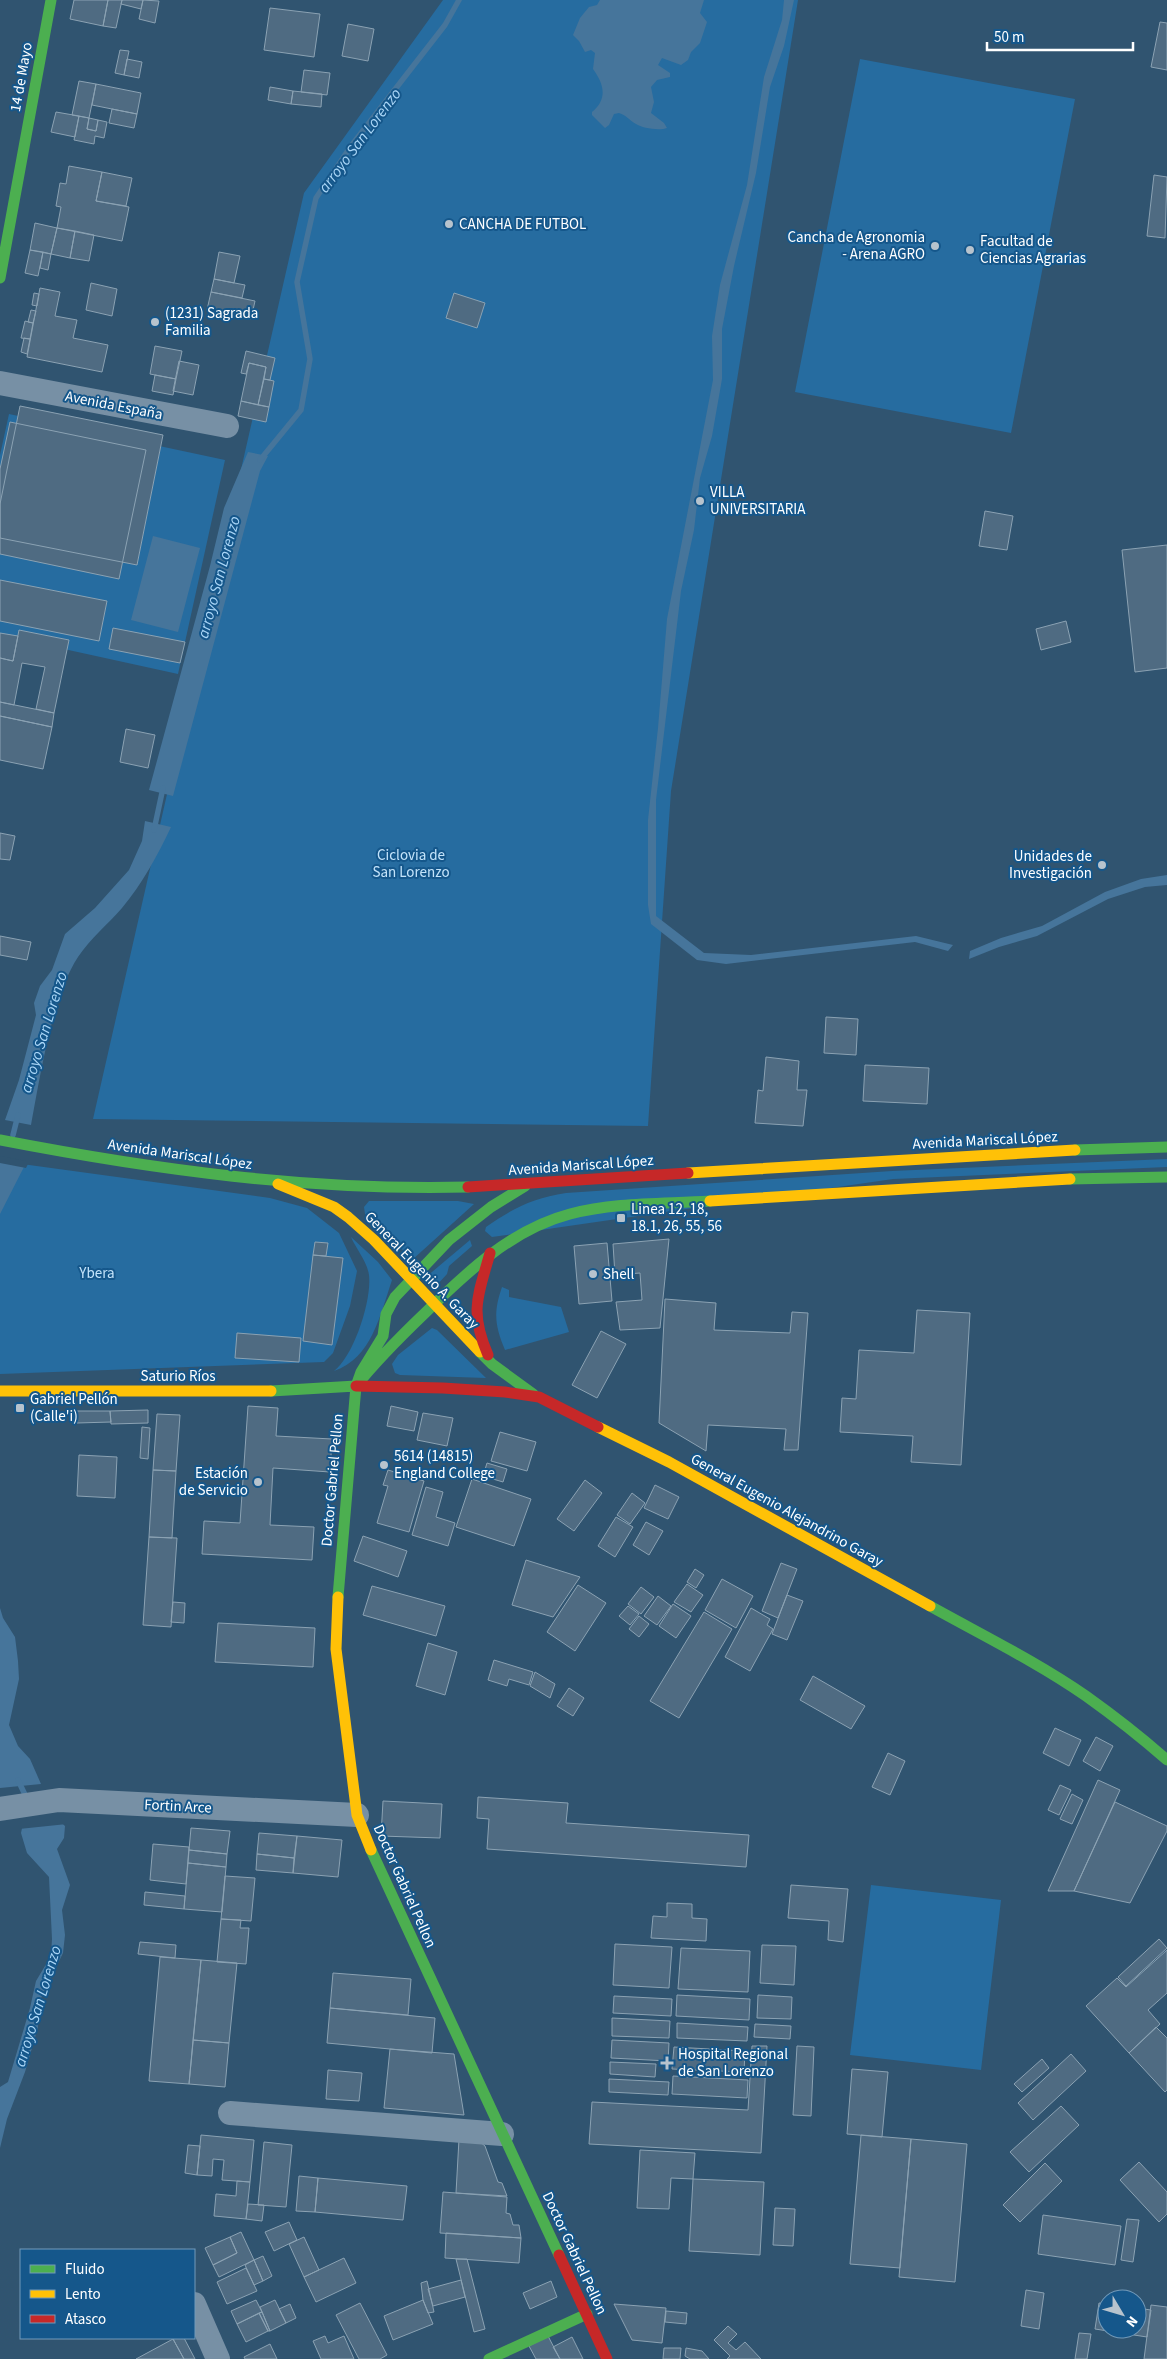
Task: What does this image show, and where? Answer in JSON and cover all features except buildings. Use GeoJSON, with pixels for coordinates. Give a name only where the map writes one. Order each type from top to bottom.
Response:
{"type":"FeatureCollection","features":[{"type":"Feature","properties":{"kind":"main road","name":"14 de Mayo"},"geometry":{"type":"LineString","coordinates":[[0,278],[51,0]]}},
{"type":"Feature","properties":{"kind":"main road","name":"Avenida Mariscal López"},"geometry":{"type":"LineString","coordinates":[[0,1140],[186,1172],[272,1182],[418,1187],[525,1186],[676,1174],[1060,1151],[1167,1147]]}},
{"type":"Feature","properties":{"kind":"main road"},"geometry":{"type":"LineString","coordinates":[[356,1386],[384,1353],[434,1304],[490,1254],[534,1228],[561,1216],[600,1208],[1078,1179],[1167,1177]]}},
{"type":"Feature","properties":{"kind":"main road","name":"General Eugenio A. Garay"},"geometry":{"type":"LineString","coordinates":[[272,1182],[327,1204],[348,1217],[374,1240],[492,1364],[538,1397]]}},
{"type":"Feature","properties":{"kind":"main road","name":"Doctor Gabriel Pellon"},"geometry":{"type":"LineString","coordinates":[[525,1186],[491,1207],[449,1240],[411,1279],[388,1308],[383,1336],[361,1372],[356,1386],[338,1589],[336,1649],[357,1815],[378,1868],[607,2359]]}},
{"type":"Feature","properties":{"kind":"main road"},"geometry":{"type":"LineString","coordinates":[[490,1254],[485,1276],[478,1291],[475,1308],[478,1334],[492,1364]]}},
{"type":"Feature","properties":{"kind":"main road","name":"Saturio Ríos"},"geometry":{"type":"LineString","coordinates":[[0,1391],[290,1391],[356,1386]]}},
{"type":"Feature","properties":{"kind":"main road","name":"General Eugenio Alejandrino Garay"},"geometry":{"type":"LineString","coordinates":[[356,1386],[443,1388],[505,1392],[538,1397],[670,1462],[1023,1657],[1085,1695],[1136,1732],[1167,1760]]}},
{"type":"Feature","properties":{"kind":"main road"},"geometry":{"type":"LineString","coordinates":[[489,2359],[587,2314]]}},
{"type":"Feature","properties":{"kind":"street","name":"Avenida España"},"geometry":{"type":"LineString","coordinates":[[0,383],[227,426]]}},
{"type":"Feature","properties":{"kind":"street","name":"Fortin Arce"},"geometry":{"type":"LineString","coordinates":[[0,1809],[59,1800],[357,1815]]}},
{"type":"Feature","properties":{"kind":"street"},"geometry":{"type":"LineString","coordinates":[[230,2113],[502,2134]]}},
{"type":"Feature","properties":{"kind":"street"},"geometry":{"type":"LineString","coordinates":[[195,2306],[218,2359]]}},
{"type":"Feature","properties":{"kind":"green space","name":"Ciclovia de San Lorenzo"},"geometry":{"type":"Polygon","coordinates":[[[443,0],[798,0],[671,791],[648,1126],[93,1119],[304,193],[443,0]]]}},
{"type":"Feature","properties":{"kind":"green space","name":"Cancha de Agronomia - Arena AGRO"},"geometry":{"type":"Polygon","coordinates":[[[860,59],[1075,99],[1011,433],[795,392],[860,59]]]}},
{"type":"Feature","properties":{"kind":"green space"},"geometry":{"type":"Polygon","coordinates":[[[9,414],[225,460],[178,674],[0,635],[0,455],[9,414]]]}},
{"type":"Feature","properties":{"kind":"green space"},"geometry":{"type":"Polygon","coordinates":[[[1167,1159],[1167,1167],[893,1179],[492,1237],[485,1231],[486,1227],[514,1209],[543,1198],[566,1193],[892,1171],[1167,1159]]]}},
{"type":"Feature","properties":{"kind":"green space","name":"Ybera"},"geometry":{"type":"Polygon","coordinates":[[[0,1161],[270,1198],[307,1208],[339,1233],[357,1271],[350,1306],[333,1353],[324,1362],[0,1374],[0,1161]]]}},
{"type":"Feature","properties":{"kind":"green space"},"geometry":{"type":"Polygon","coordinates":[[[369,1201],[458,1201],[474,1204],[412,1260],[365,1214],[364,1207],[369,1201]]]}},
{"type":"Feature","properties":{"kind":"green space"},"geometry":{"type":"Polygon","coordinates":[[[351,1237],[378,1262],[392,1280],[373,1334],[366,1346],[347,1365],[334,1371],[341,1364],[355,1341],[368,1298],[368,1270],[351,1237]]]}},
{"type":"Feature","properties":{"kind":"green space"},"geometry":{"type":"Polygon","coordinates":[[[470,1240],[472,1246],[449,1266],[447,1274],[436,1286],[426,1277],[470,1240]]]}},
{"type":"Feature","properties":{"kind":"green space"},"geometry":{"type":"Polygon","coordinates":[[[502,1287],[509,1290],[509,1297],[561,1307],[569,1332],[505,1350],[496,1319],[497,1304],[502,1287]]]}},
{"type":"Feature","properties":{"kind":"green space"},"geometry":{"type":"Polygon","coordinates":[[[432,1328],[437,1330],[486,1378],[400,1375],[395,1373],[392,1364],[398,1355],[432,1328]]]}},
{"type":"Feature","properties":{"kind":"green space"},"geometry":{"type":"Polygon","coordinates":[[[871,1885],[1001,1900],[981,2070],[850,2055],[871,1885]]]}},
{"type":"Feature","properties":{"kind":"water"},"geometry":{"type":"Polygon","coordinates":[[[600,0],[704,0],[700,13],[707,22],[700,43],[691,52],[688,60],[681,65],[662,58],[658,65],[670,73],[670,77],[657,80],[651,87],[654,102],[651,113],[664,123],[667,128],[642,127],[619,113],[614,114],[609,125],[605,128],[592,115],[592,112],[600,102],[603,91],[600,80],[593,69],[595,53],[591,50],[585,52],[573,35],[580,18],[589,7],[597,5],[600,0]]]}},
{"type":"Feature","properties":{"kind":"water"},"geometry":{"type":"Polygon","coordinates":[[[784,0],[794,0],[784,46],[770,87],[756,173],[734,266],[722,329],[722,379],[712,436],[700,478],[694,530],[681,591],[656,800],[656,916],[704,953],[751,955],[916,936],[953,945],[948,951],[915,942],[726,964],[697,960],[651,924],[648,905],[648,820],[667,619],[713,380],[712,336],[720,285],[747,185],[764,77],[782,20],[784,0]]]}},
{"type":"Feature","properties":{"kind":"water"},"geometry":{"type":"Polygon","coordinates":[[[248,452],[268,456],[260,471],[173,796],[149,790],[224,508],[248,452]]]}},
{"type":"Feature","properties":{"kind":"water"},"geometry":{"type":"Polygon","coordinates":[[[153,536],[200,548],[178,632],[131,620],[153,536]]]}},
{"type":"Feature","properties":{"kind":"water"},"geometry":{"type":"Polygon","coordinates":[[[145,821],[171,827],[143,879],[122,908],[83,950],[69,973],[48,1038],[31,1125],[5,1120],[19,1080],[36,1015],[34,1003],[40,986],[52,970],[65,934],[95,908],[129,870],[142,841],[145,821]]]}},
{"type":"Feature","properties":{"kind":"water"},"geometry":{"type":"Polygon","coordinates":[[[1167,875],[1167,885],[1145,887],[1108,899],[1037,936],[999,947],[969,959],[970,951],[1001,938],[1042,926],[1105,892],[1141,879],[1167,875]]]}},
{"type":"Feature","properties":{"kind":"water"},"geometry":{"type":"Polygon","coordinates":[[[0,1159],[26,1163],[0,1214],[0,1159]]]}},
{"type":"Feature","properties":{"kind":"water"},"geometry":{"type":"Polygon","coordinates":[[[0,1608],[3,1618],[15,1637],[18,1661],[19,1679],[9,1725],[18,1746],[30,1759],[41,1784],[0,1788],[0,1608]]]}},
{"type":"Feature","properties":{"kind":"water"},"geometry":{"type":"Polygon","coordinates":[[[53,1815],[65,1826],[64,1838],[57,1849],[70,1885],[62,1910],[65,1935],[63,1953],[41,1998],[37,2015],[38,2027],[25,2072],[7,2119],[0,2148],[0,2087],[8,2082],[36,1981],[51,1956],[49,1877],[27,1853],[21,1833],[24,1819],[53,1815]]]}},
{"type":"Feature","properties":{"kind":"pier"},"geometry":{"type":"Polygon","coordinates":[[[0,1156],[26,1161],[28,1164],[26,1168],[0,1163],[0,1156]]]}},
{"type":"Feature","properties":{"kind":"pier"},"geometry":{"type":"Polygon","coordinates":[[[53,1812],[67,1824],[19,1829],[23,1817],[53,1812]]]}},
{"type":"Feature","properties":{"kind":"waterway","name":"arroyo San Lorenzo"},"geometry":{"type":"LineString","coordinates":[[260,460],[301,410],[310,359],[297,282],[316,198],[351,146],[445,25],[459,0]]}},
{"type":"Feature","properties":{"kind":"waterway","name":"arroyo San Lorenzo"},"geometry":{"type":"LineString","coordinates":[[154,830],[163,788]]}},
{"type":"Feature","properties":{"kind":"waterway","name":"arroyo San Lorenzo"},"geometry":{"type":"LineString","coordinates":[[13,1135],[18,1115]]}},
{"type":"Feature","properties":{"kind":"waterway","name":"arroyo San Lorenzo"},"geometry":{"type":"LineString","coordinates":[[18,1780],[27,1799]]}},
{"type":"Feature","properties":{"kind":"traffic: fast"},"geometry":{"type":"LineString","coordinates":[[0,278],[51,0]]}},
{"type":"Feature","properties":{"kind":"traffic: fast"},"geometry":{"type":"LineString","coordinates":[[0,1140],[116,1161],[291,1182],[350,1186],[468,1187]]}},
{"type":"Feature","properties":{"kind":"traffic: fast"},"geometry":{"type":"LineString","coordinates":[[1075,1150],[1167,1147]]}},
{"type":"Feature","properties":{"kind":"traffic: fast"},"geometry":{"type":"LineString","coordinates":[[1070,1179],[1167,1177]]}},
{"type":"Feature","properties":{"kind":"traffic: fast"},"geometry":{"type":"LineString","coordinates":[[338,1597],[356,1386],[361,1372],[383,1336],[386,1314],[395,1297],[449,1240],[491,1207],[525,1186]]}},
{"type":"Feature","properties":{"kind":"traffic: fast"},"geometry":{"type":"LineString","coordinates":[[271,1391],[356,1386],[397,1340],[473,1268],[509,1241],[549,1221],[570,1214],[604,1207],[710,1201]]}},
{"type":"Feature","properties":{"kind":"traffic: fast"},"geometry":{"type":"LineString","coordinates":[[480,1352],[492,1364],[533,1394]]}},
{"type":"Feature","properties":{"kind":"traffic: fast"},"geometry":{"type":"LineString","coordinates":[[930,1606],[1029,1660],[1086,1696],[1167,1760]]}},
{"type":"Feature","properties":{"kind":"traffic: fast"},"geometry":{"type":"LineString","coordinates":[[371,1850],[559,2255]]}},
{"type":"Feature","properties":{"kind":"traffic: fast"},"geometry":{"type":"LineString","coordinates":[[489,2359],[587,2314]]}},
{"type":"Feature","properties":{"kind":"traffic: slow"},"geometry":{"type":"LineString","coordinates":[[688,1173],[1075,1150]]}},
{"type":"Feature","properties":{"kind":"traffic: slow"},"geometry":{"type":"LineString","coordinates":[[710,1201],[1070,1179]]}},
{"type":"Feature","properties":{"kind":"traffic: slow"},"geometry":{"type":"LineString","coordinates":[[278,1184],[334,1207],[348,1217],[374,1240],[480,1352]]}},
{"type":"Feature","properties":{"kind":"traffic: slow"},"geometry":{"type":"LineString","coordinates":[[0,1391],[271,1391]]}},
{"type":"Feature","properties":{"kind":"traffic: slow"},"geometry":{"type":"LineString","coordinates":[[598,1427],[669,1462],[930,1606]]}},
{"type":"Feature","properties":{"kind":"traffic: slow"},"geometry":{"type":"LineString","coordinates":[[338,1597],[336,1649],[357,1815],[371,1850]]}},
{"type":"Feature","properties":{"kind":"traffic: jam"},"geometry":{"type":"LineString","coordinates":[[468,1187],[688,1173]]}},
{"type":"Feature","properties":{"kind":"traffic: jam"},"geometry":{"type":"LineString","coordinates":[[488,1355],[479,1327],[477,1304],[490,1253]]}},
{"type":"Feature","properties":{"kind":"traffic: jam"},"geometry":{"type":"LineString","coordinates":[[356,1386],[443,1388],[505,1392],[539,1397],[598,1427]]}},
{"type":"Feature","properties":{"kind":"traffic: jam"},"geometry":{"type":"LineString","coordinates":[[559,2255],[607,2359]]}},
{"type":"Feature","properties":{"kind":"place","name":"CANCHA DE FUTBOL"},"geometry":{"type":"Point","coordinates":[449,224]}},
{"type":"Feature","properties":{"kind":"place","name":"Cancha de Agronomia - Arena AGRO"},"geometry":{"type":"Point","coordinates":[935,246]}},
{"type":"Feature","properties":{"kind":"place","name":"Facultad de Ciencias Agrarias"},"geometry":{"type":"Point","coordinates":[970,250]}},
{"type":"Feature","properties":{"kind":"place","name":"(1231) Sagrada Familia"},"geometry":{"type":"Point","coordinates":[155,322]}},
{"type":"Feature","properties":{"kind":"place","name":"VILLA UNIVERSITARIA"},"geometry":{"type":"Point","coordinates":[700,501]}},
{"type":"Feature","properties":{"kind":"place","name":"Unidades de Investigación"},"geometry":{"type":"Point","coordinates":[1102,865]}},
{"type":"Feature","properties":{"kind":"place","name":"Linea 12, 18, 18.1, 26, 55, 56"},"geometry":{"type":"Point","coordinates":[621,1218]}},
{"type":"Feature","properties":{"kind":"place","name":"Shell"},"geometry":{"type":"Point","coordinates":[593,1274]}},
{"type":"Feature","properties":{"kind":"place","name":"Gabriel Pellón (Calle'i)"},"geometry":{"type":"Point","coordinates":[20,1408]}},
{"type":"Feature","properties":{"kind":"place","name":"5614 (14815) England College"},"geometry":{"type":"Point","coordinates":[384,1465]}},
{"type":"Feature","properties":{"kind":"place","name":"Estación de Servicio"},"geometry":{"type":"Point","coordinates":[258,1482]}},
{"type":"Feature","properties":{"kind":"place","name":"Hospital Regional de San Lorenzo"},"geometry":{"type":"Point","coordinates":[667,2063]}}]}
